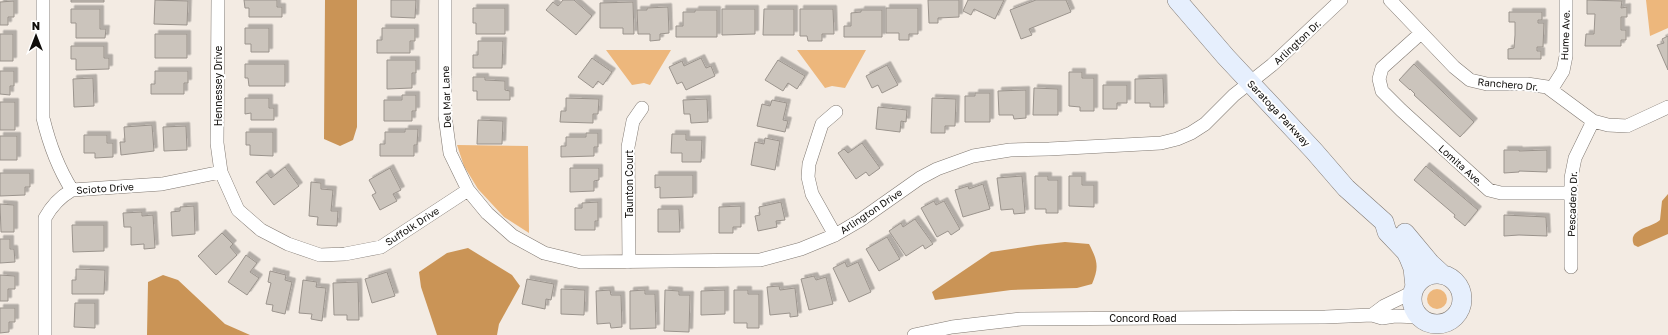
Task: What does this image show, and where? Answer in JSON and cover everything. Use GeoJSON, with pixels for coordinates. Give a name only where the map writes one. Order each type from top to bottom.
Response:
{"type":"FeatureCollection","features":[{"type":"Feature","properties":{"kind":"street"},"geometry":{"type":"LineString","coordinates":[[43,0],[43,118],[47,135],[63,176],[72,190]]}},
{"type":"Feature","properties":{"kind":"street","name":"Hennessey Drive"},"geometry":{"type":"LineString","coordinates":[[218,0],[217,143],[221,172]]}},
{"type":"Feature","properties":{"kind":"street","name":"Del Mar Lane"},"geometry":{"type":"LineString","coordinates":[[445,0],[445,116],[450,153],[468,190]]}},
{"type":"Feature","properties":{"kind":"street","name":"Saratoga Parkway"},"geometry":{"type":"LineString","coordinates":[[1177,0],[1226,57],[1346,188],[1384,222],[1397,224],[1430,263],[1443,274]]}},
{"type":"Feature","properties":{"kind":"street","name":"Arlington Dr."},"geometry":{"type":"LineString","coordinates":[[1250,82],[1272,65],[1341,0]]}},
{"type":"Feature","properties":{"kind":"street","name":"Ranchero Dr."},"geometry":{"type":"LineString","coordinates":[[1390,0],[1454,67],[1470,80],[1487,84],[1527,84],[1547,87],[1593,121],[1608,125],[1627,126],[1668,107]]}},
{"type":"Feature","properties":{"kind":"street","name":"Hume Ave."},"geometry":{"type":"LineString","coordinates":[[1551,90],[1563,71],[1566,56],[1566,0]]}},
{"type":"Feature","properties":{"kind":"street","name":"Lomita Ave."},"geometry":{"type":"LineString","coordinates":[[1422,33],[1382,68],[1379,80],[1382,91],[1489,190],[1501,193],[1572,193]]}},
{"type":"Feature","properties":{"kind":"street","name":"Arlington Drive"},"geometry":{"type":"LineString","coordinates":[[468,190],[487,213],[513,236],[544,252],[581,262],[760,260],[801,249],[835,235],[859,221],[920,178],[937,169],[972,156],[1010,150],[1161,143],[1176,139],[1192,133],[1205,124],[1234,95],[1250,82]]}},
{"type":"Feature","properties":{"kind":"street","name":"Taunton Court"},"geometry":{"type":"LineString","coordinates":[[629,262],[628,147],[633,121],[642,108]]}},
{"type":"Feature","properties":{"kind":"street"},"geometry":{"type":"LineString","coordinates":[[835,235],[812,194],[808,177],[809,164],[822,124],[836,112]]}},
{"type":"Feature","properties":{"kind":"street","name":"Pescadero Dr."},"geometry":{"type":"LineString","coordinates":[[1571,267],[1572,178],[1575,158],[1593,121]]}},
{"type":"Feature","properties":{"kind":"street","name":"Scioto Drive"},"geometry":{"type":"LineString","coordinates":[[45,335],[46,218],[50,208],[61,196],[72,190],[162,184],[221,172]]}},
{"type":"Feature","properties":{"kind":"street","name":"Suffolk Drive"},"geometry":{"type":"LineString","coordinates":[[221,172],[238,210],[261,230],[288,244],[320,255],[345,254],[381,247],[468,190]]}},
{"type":"Feature","properties":{"kind":"street","name":"Saratoga Parkway"},"geometry":{"type":"LineString","coordinates":[[1384,222],[1386,232],[1406,252],[1409,258],[1413,268],[1414,290]]}},
{"type":"Feature","properties":{"kind":"street"},"geometry":{"type":"LineString","coordinates":[[1432,274],[1443,274],[1453,280],[1459,289],[1462,299],[1459,310],[1447,321],[1441,323],[1430,322],[1426,324],[1414,308],[1412,298],[1414,290],[1418,282],[1427,276],[1432,274]]}},
{"type":"Feature","properties":{"kind":"street"},"geometry":{"type":"LineString","coordinates":[[1372,315],[1384,306],[1414,290]]}},
{"type":"Feature","properties":{"kind":"street","name":"Concord Road"},"geometry":{"type":"LineString","coordinates":[[914,335],[952,327],[1021,319],[1325,318],[1372,315],[1382,318],[1395,316],[1426,324]]}},
{"type":"Feature","properties":{"kind":"street"},"geometry":{"type":"LineString","coordinates":[[1453,335],[1455,315]]}},
{"type":"Feature","properties":{"kind":"shaded area"},"geometry":{"type":"Polygon","coordinates":[[[325,0],[357,0],[357,127],[353,140],[340,146],[324,139],[325,0]]]}},
{"type":"Feature","properties":{"kind":"shaded area"},"geometry":{"type":"Polygon","coordinates":[[[1646,0],[1668,0],[1668,28],[1650,36],[1646,0]]]}},
{"type":"Feature","properties":{"kind":"shaded area"},"geometry":{"type":"Polygon","coordinates":[[[606,50],[671,50],[650,85],[644,83],[632,85],[606,50]]]}},
{"type":"Feature","properties":{"kind":"shaded area"},"geometry":{"type":"Polygon","coordinates":[[[797,50],[866,50],[845,88],[832,86],[825,88],[797,50]]]}},
{"type":"Feature","properties":{"kind":"shaded area"},"geometry":{"type":"Polygon","coordinates":[[[457,145],[528,146],[529,233],[504,217],[478,189],[464,166],[457,145]]]}},
{"type":"Feature","properties":{"kind":"shaded area"},"geometry":{"type":"Polygon","coordinates":[[[1668,194],[1668,234],[1638,247],[1634,245],[1634,235],[1637,232],[1660,220],[1662,201],[1668,194]]]}},
{"type":"Feature","properties":{"kind":"shaded area"},"geometry":{"type":"Polygon","coordinates":[[[1065,242],[1089,244],[1096,260],[1096,273],[1092,284],[1077,288],[1011,290],[935,300],[932,292],[991,252],[1065,242]]]}},
{"type":"Feature","properties":{"kind":"shaded area"},"geometry":{"type":"Polygon","coordinates":[[[468,248],[512,275],[520,286],[499,324],[497,335],[437,335],[421,287],[419,272],[447,253],[468,248]]]}},
{"type":"Feature","properties":{"kind":"shaded area"},"geometry":{"type":"Polygon","coordinates":[[[163,275],[178,280],[225,324],[250,335],[147,335],[148,282],[163,275]]]}},
{"type":"Feature","properties":{"kind":"shaded area"},"geometry":{"type":"Polygon","coordinates":[[[1433,289],[1441,289],[1447,295],[1447,303],[1441,309],[1433,309],[1427,303],[1427,295],[1433,289]]]}},
{"type":"Feature","properties":{"kind":"building"},"geometry":{"type":"Polygon","coordinates":[[[71,0],[104,0],[104,2],[71,2],[71,0]]]}},
{"type":"Feature","properties":{"kind":"building"},"geometry":{"type":"Polygon","coordinates":[[[155,0],[188,1],[187,25],[154,24],[155,0]]]}},
{"type":"Feature","properties":{"kind":"building"},"geometry":{"type":"Polygon","coordinates":[[[244,0],[277,0],[277,7],[282,7],[282,17],[249,17],[249,8],[245,8],[244,0]]]}},
{"type":"Feature","properties":{"kind":"building"},"geometry":{"type":"Polygon","coordinates":[[[391,0],[416,0],[415,18],[391,17],[391,0]]]}},
{"type":"Feature","properties":{"kind":"building"},"geometry":{"type":"Polygon","coordinates":[[[563,0],[574,0],[592,16],[576,35],[546,10],[553,2],[558,6],[563,0]]]}},
{"type":"Feature","properties":{"kind":"building"},"geometry":{"type":"Polygon","coordinates":[[[928,0],[959,0],[959,17],[938,18],[938,23],[929,23],[928,0]]]}},
{"type":"Feature","properties":{"kind":"building"},"geometry":{"type":"Polygon","coordinates":[[[968,0],[1004,0],[995,19],[974,9],[971,15],[963,11],[968,0]]]}},
{"type":"Feature","properties":{"kind":"building"},"geometry":{"type":"Polygon","coordinates":[[[1036,0],[1066,0],[1071,12],[1029,29],[1032,35],[1021,39],[1010,10],[1036,0]]]}},
{"type":"Feature","properties":{"kind":"building"},"geometry":{"type":"Polygon","coordinates":[[[1587,0],[1622,1],[1621,8],[1627,7],[1627,17],[1621,17],[1621,30],[1626,30],[1626,40],[1621,40],[1621,46],[1585,46],[1586,34],[1594,34],[1595,14],[1587,14],[1587,0]]]}},
{"type":"Feature","properties":{"kind":"building"},"geometry":{"type":"Polygon","coordinates":[[[14,1],[14,17],[8,17],[8,25],[0,25],[0,2],[14,1]]]}},
{"type":"Feature","properties":{"kind":"building"},"geometry":{"type":"Polygon","coordinates":[[[633,2],[634,34],[623,34],[623,28],[600,28],[600,3],[633,2]]]}},
{"type":"Feature","properties":{"kind":"building"},"geometry":{"type":"Polygon","coordinates":[[[668,7],[669,33],[660,34],[660,40],[650,41],[650,34],[638,34],[637,10],[668,7]]]}},
{"type":"Feature","properties":{"kind":"building"},"geometry":{"type":"Polygon","coordinates":[[[473,8],[505,8],[505,34],[476,34],[476,23],[473,23],[473,8]]]}},
{"type":"Feature","properties":{"kind":"building"},"geometry":{"type":"Polygon","coordinates":[[[886,8],[918,8],[918,34],[909,34],[909,40],[899,40],[899,33],[886,33],[886,8]]]}},
{"type":"Feature","properties":{"kind":"building"},"geometry":{"type":"Polygon","coordinates":[[[71,9],[100,9],[100,29],[106,29],[105,38],[76,38],[76,23],[71,23],[71,9]]]}},
{"type":"Feature","properties":{"kind":"building"},"geometry":{"type":"Polygon","coordinates":[[[722,9],[755,9],[755,34],[722,35],[722,9]]]}},
{"type":"Feature","properties":{"kind":"building"},"geometry":{"type":"Polygon","coordinates":[[[764,9],[794,9],[794,35],[763,35],[764,9]]]}},
{"type":"Feature","properties":{"kind":"building"},"geometry":{"type":"Polygon","coordinates":[[[800,9],[833,9],[834,34],[822,34],[822,41],[808,41],[807,36],[800,36],[800,9]]]}},
{"type":"Feature","properties":{"kind":"building"},"geometry":{"type":"Polygon","coordinates":[[[695,10],[717,10],[717,37],[676,37],[676,26],[683,26],[683,12],[695,12],[695,10]]]}},
{"type":"Feature","properties":{"kind":"building"},"geometry":{"type":"Polygon","coordinates":[[[861,10],[882,10],[882,37],[844,37],[844,26],[851,26],[851,13],[861,12],[861,10]]]}},
{"type":"Feature","properties":{"kind":"building"},"geometry":{"type":"Polygon","coordinates":[[[1509,12],[1542,12],[1542,20],[1538,20],[1538,23],[1544,23],[1543,47],[1537,47],[1537,51],[1541,51],[1541,59],[1508,59],[1508,49],[1514,48],[1515,35],[1515,22],[1509,22],[1509,12]]]}},
{"type":"Feature","properties":{"kind":"building"},"geometry":{"type":"Polygon","coordinates":[[[245,28],[269,28],[269,52],[251,52],[251,44],[245,44],[245,28]]]}},
{"type":"Feature","properties":{"kind":"building"},"geometry":{"type":"Polygon","coordinates":[[[382,28],[415,28],[415,41],[410,41],[410,53],[377,53],[377,40],[382,40],[382,28]]]}},
{"type":"Feature","properties":{"kind":"building"},"geometry":{"type":"Polygon","coordinates":[[[0,34],[13,34],[13,61],[0,61],[0,34]]]}},
{"type":"Feature","properties":{"kind":"building"},"geometry":{"type":"Polygon","coordinates":[[[155,34],[187,34],[187,58],[155,58],[155,34]]]}},
{"type":"Feature","properties":{"kind":"building"},"geometry":{"type":"Polygon","coordinates":[[[1668,36],[1668,70],[1657,45],[1664,43],[1662,39],[1668,36]]]}},
{"type":"Feature","properties":{"kind":"building"},"geometry":{"type":"Polygon","coordinates":[[[478,41],[503,41],[502,68],[473,68],[473,55],[478,55],[478,41]]]}},
{"type":"Feature","properties":{"kind":"building"},"geometry":{"type":"Polygon","coordinates":[[[71,46],[104,46],[104,58],[109,58],[109,69],[76,70],[76,59],[71,59],[71,46]]]}},
{"type":"Feature","properties":{"kind":"building"},"geometry":{"type":"Polygon","coordinates":[[[592,58],[612,72],[603,85],[598,81],[593,88],[578,77],[592,58]]]}},
{"type":"Feature","properties":{"kind":"building"},"geometry":{"type":"Polygon","coordinates":[[[701,58],[706,68],[711,66],[715,76],[686,90],[682,82],[677,84],[669,67],[682,61],[684,66],[701,58]]]}},
{"type":"Feature","properties":{"kind":"building"},"geometry":{"type":"Polygon","coordinates":[[[387,60],[416,60],[416,73],[412,73],[412,88],[387,89],[387,60]]]}},
{"type":"Feature","properties":{"kind":"building"},"geometry":{"type":"Polygon","coordinates":[[[778,60],[805,76],[797,89],[788,83],[783,91],[765,80],[778,60]]]}},
{"type":"Feature","properties":{"kind":"building"},"geometry":{"type":"Polygon","coordinates":[[[245,64],[285,64],[285,86],[249,86],[248,78],[245,78],[245,64]]]}},
{"type":"Feature","properties":{"kind":"building"},"geometry":{"type":"Polygon","coordinates":[[[1414,64],[1474,122],[1460,137],[1399,80],[1414,64]]]}},
{"type":"Feature","properties":{"kind":"building"},"geometry":{"type":"Polygon","coordinates":[[[887,65],[898,85],[882,93],[878,85],[872,88],[866,76],[887,65]]]}},
{"type":"Feature","properties":{"kind":"building"},"geometry":{"type":"Polygon","coordinates":[[[0,71],[14,71],[14,86],[10,86],[10,95],[0,94],[0,71]]]}},
{"type":"Feature","properties":{"kind":"building"},"geometry":{"type":"Polygon","coordinates":[[[155,71],[188,71],[188,83],[184,83],[184,94],[151,94],[151,84],[155,84],[155,71]]]}},
{"type":"Feature","properties":{"kind":"building"},"geometry":{"type":"Polygon","coordinates":[[[1069,72],[1082,72],[1082,78],[1094,78],[1094,111],[1080,111],[1080,107],[1069,106],[1069,72]]]}},
{"type":"Feature","properties":{"kind":"building"},"geometry":{"type":"Polygon","coordinates":[[[473,77],[485,77],[485,80],[505,81],[505,90],[510,91],[510,100],[477,100],[477,91],[473,91],[473,77]]]}},
{"type":"Feature","properties":{"kind":"building"},"geometry":{"type":"Polygon","coordinates":[[[93,78],[94,106],[74,107],[73,79],[93,78]]]}},
{"type":"Feature","properties":{"kind":"building"},"geometry":{"type":"Polygon","coordinates":[[[1163,78],[1164,107],[1150,107],[1150,103],[1135,103],[1135,79],[1163,78]]]}},
{"type":"Feature","properties":{"kind":"building"},"geometry":{"type":"Polygon","coordinates":[[[1103,85],[1127,85],[1127,103],[1117,103],[1117,109],[1103,109],[1103,85]]]}},
{"type":"Feature","properties":{"kind":"building"},"geometry":{"type":"Polygon","coordinates":[[[1034,88],[1058,89],[1058,115],[1033,115],[1034,88]]]}},
{"type":"Feature","properties":{"kind":"building"},"geometry":{"type":"Polygon","coordinates":[[[1026,90],[1026,118],[1014,119],[1013,115],[999,115],[998,91],[1026,90]]]}},
{"type":"Feature","properties":{"kind":"building"},"geometry":{"type":"Polygon","coordinates":[[[975,93],[990,93],[990,122],[965,122],[965,96],[975,96],[975,93]]]}},
{"type":"Feature","properties":{"kind":"building"},"geometry":{"type":"Polygon","coordinates":[[[402,95],[416,95],[416,111],[412,111],[412,121],[384,121],[384,100],[402,100],[402,95]]]}},
{"type":"Feature","properties":{"kind":"building"},"geometry":{"type":"Polygon","coordinates":[[[245,98],[269,98],[269,108],[274,108],[274,120],[251,120],[251,113],[245,114],[245,98]]]}},
{"type":"Feature","properties":{"kind":"building"},"geometry":{"type":"Polygon","coordinates":[[[566,98],[599,99],[598,114],[593,114],[593,123],[560,122],[561,111],[566,111],[566,98]]]}},
{"type":"Feature","properties":{"kind":"building"},"geometry":{"type":"Polygon","coordinates":[[[932,98],[956,99],[955,126],[945,126],[945,133],[931,133],[932,98]]]}},
{"type":"Feature","properties":{"kind":"building"},"geometry":{"type":"Polygon","coordinates":[[[707,99],[708,122],[691,123],[690,114],[684,114],[683,100],[707,99]]]}},
{"type":"Feature","properties":{"kind":"building"},"geometry":{"type":"Polygon","coordinates":[[[772,100],[787,103],[783,120],[788,121],[785,132],[757,126],[762,104],[770,106],[772,100]]]}},
{"type":"Feature","properties":{"kind":"building"},"geometry":{"type":"Polygon","coordinates":[[[0,102],[15,102],[15,130],[0,130],[0,102]]]}},
{"type":"Feature","properties":{"kind":"building"},"geometry":{"type":"Polygon","coordinates":[[[878,107],[907,110],[906,122],[901,121],[900,132],[876,129],[878,107]]]}},
{"type":"Feature","properties":{"kind":"building"},"geometry":{"type":"Polygon","coordinates":[[[478,120],[503,121],[502,144],[477,144],[478,120]]]}},
{"type":"Feature","properties":{"kind":"building"},"geometry":{"type":"Polygon","coordinates":[[[152,125],[154,151],[121,155],[120,142],[125,142],[124,127],[152,125]]]}},
{"type":"Feature","properties":{"kind":"building"},"geometry":{"type":"Polygon","coordinates":[[[186,126],[187,150],[164,151],[163,127],[186,126]]]}},
{"type":"Feature","properties":{"kind":"building"},"geometry":{"type":"Polygon","coordinates":[[[405,129],[418,129],[417,145],[414,145],[414,156],[380,156],[380,144],[385,144],[385,132],[405,132],[405,129]]]}},
{"type":"Feature","properties":{"kind":"building"},"geometry":{"type":"Polygon","coordinates":[[[246,132],[273,132],[273,156],[250,155],[250,145],[246,145],[246,132]]]}},
{"type":"Feature","properties":{"kind":"building"},"geometry":{"type":"Polygon","coordinates":[[[586,133],[598,133],[598,147],[594,147],[594,156],[561,157],[561,146],[566,146],[566,137],[586,137],[586,133]]]}},
{"type":"Feature","properties":{"kind":"building"},"geometry":{"type":"Polygon","coordinates":[[[672,134],[686,134],[686,140],[702,140],[701,162],[682,162],[682,153],[671,153],[672,134]]]}},
{"type":"Feature","properties":{"kind":"building"},"geometry":{"type":"Polygon","coordinates":[[[84,135],[107,135],[107,143],[113,143],[113,157],[95,158],[95,153],[84,153],[84,135]]]}},
{"type":"Feature","properties":{"kind":"building"},"geometry":{"type":"Polygon","coordinates":[[[0,136],[17,136],[17,160],[0,160],[0,136]]]}},
{"type":"Feature","properties":{"kind":"building"},"geometry":{"type":"Polygon","coordinates":[[[765,138],[780,141],[775,170],[751,165],[755,142],[764,144],[765,138]]]}},
{"type":"Feature","properties":{"kind":"building"},"geometry":{"type":"Polygon","coordinates":[[[862,143],[880,168],[869,176],[866,172],[856,179],[838,153],[844,149],[848,153],[862,143]]]}},
{"type":"Feature","properties":{"kind":"building"},"geometry":{"type":"Polygon","coordinates":[[[1504,150],[1547,150],[1547,172],[1519,171],[1504,173],[1504,150]]]}},
{"type":"Feature","properties":{"kind":"building"},"geometry":{"type":"Polygon","coordinates":[[[1426,166],[1478,210],[1465,226],[1454,217],[1455,215],[1414,180],[1426,166]]]}},
{"type":"Feature","properties":{"kind":"building"},"geometry":{"type":"Polygon","coordinates":[[[285,167],[299,186],[274,205],[256,182],[267,173],[271,178],[285,167]]]}},
{"type":"Feature","properties":{"kind":"building"},"geometry":{"type":"Polygon","coordinates":[[[390,168],[401,190],[393,194],[397,201],[380,210],[372,195],[376,193],[369,180],[390,168]]]}},
{"type":"Feature","properties":{"kind":"building"},"geometry":{"type":"Polygon","coordinates":[[[570,168],[599,168],[599,180],[594,181],[594,191],[570,192],[570,168]]]}},
{"type":"Feature","properties":{"kind":"building"},"geometry":{"type":"Polygon","coordinates":[[[0,173],[30,173],[30,187],[25,187],[25,195],[0,196],[0,173]]]}},
{"type":"Feature","properties":{"kind":"building"},"geometry":{"type":"Polygon","coordinates":[[[655,175],[693,175],[693,197],[660,198],[660,187],[655,188],[655,175]]]}},
{"type":"Feature","properties":{"kind":"building"},"geometry":{"type":"Polygon","coordinates":[[[1022,176],[1025,213],[1014,214],[1013,209],[1001,210],[997,178],[1022,176]]]}},
{"type":"Feature","properties":{"kind":"building"},"geometry":{"type":"Polygon","coordinates":[[[1035,176],[1048,176],[1048,180],[1058,180],[1058,213],[1046,213],[1046,209],[1035,209],[1035,176]]]}},
{"type":"Feature","properties":{"kind":"building"},"geometry":{"type":"Polygon","coordinates":[[[1069,176],[1082,176],[1082,185],[1094,185],[1094,207],[1069,206],[1069,176]]]}},
{"type":"Feature","properties":{"kind":"building"},"geometry":{"type":"Polygon","coordinates":[[[311,182],[321,183],[321,189],[333,190],[331,211],[338,211],[337,226],[317,225],[318,217],[309,216],[311,182]]]}},
{"type":"Feature","properties":{"kind":"building"},"geometry":{"type":"Polygon","coordinates":[[[983,184],[990,209],[963,217],[955,190],[968,186],[969,189],[983,184]]]}},
{"type":"Feature","properties":{"kind":"building"},"geometry":{"type":"Polygon","coordinates":[[[934,201],[936,205],[944,201],[960,229],[951,235],[948,231],[937,237],[921,208],[934,201]]]}},
{"type":"Feature","properties":{"kind":"building"},"geometry":{"type":"Polygon","coordinates":[[[598,202],[598,221],[595,221],[595,230],[575,230],[575,208],[582,208],[582,203],[598,202]]]}},
{"type":"Feature","properties":{"kind":"building"},"geometry":{"type":"Polygon","coordinates":[[[781,202],[785,220],[776,221],[777,227],[758,231],[755,216],[760,215],[759,207],[781,202]]]}},
{"type":"Feature","properties":{"kind":"building"},"geometry":{"type":"Polygon","coordinates":[[[0,204],[14,205],[14,232],[1,232],[0,204]]]}},
{"type":"Feature","properties":{"kind":"building"},"geometry":{"type":"Polygon","coordinates":[[[194,206],[195,234],[172,236],[171,212],[180,211],[180,207],[194,206]]]}},
{"type":"Feature","properties":{"kind":"building"},"geometry":{"type":"Polygon","coordinates":[[[741,206],[741,227],[733,227],[733,233],[719,233],[719,207],[741,206]]]}},
{"type":"Feature","properties":{"kind":"building"},"geometry":{"type":"Polygon","coordinates":[[[658,209],[679,209],[680,232],[658,232],[658,209]]]}},
{"type":"Feature","properties":{"kind":"building"},"geometry":{"type":"Polygon","coordinates":[[[142,212],[142,216],[153,215],[155,248],[144,249],[144,244],[131,245],[131,227],[124,227],[123,213],[142,212]]]}},
{"type":"Feature","properties":{"kind":"building"},"geometry":{"type":"Polygon","coordinates":[[[1504,215],[1546,217],[1547,236],[1504,236],[1504,215]]]}},
{"type":"Feature","properties":{"kind":"building"},"geometry":{"type":"Polygon","coordinates":[[[915,219],[933,244],[925,249],[923,245],[906,256],[889,231],[901,223],[903,227],[915,219]]]}},
{"type":"Feature","properties":{"kind":"building"},"geometry":{"type":"Polygon","coordinates":[[[72,225],[104,225],[104,251],[73,252],[72,225]]]}},
{"type":"Feature","properties":{"kind":"building"},"geometry":{"type":"Polygon","coordinates":[[[222,233],[233,244],[230,247],[237,255],[216,275],[198,256],[222,233]]]}},
{"type":"Feature","properties":{"kind":"building"},"geometry":{"type":"Polygon","coordinates":[[[887,237],[900,259],[879,271],[866,249],[887,237]]]}},
{"type":"Feature","properties":{"kind":"building"},"geometry":{"type":"Polygon","coordinates":[[[0,239],[10,239],[10,249],[14,249],[15,262],[0,263],[0,239]]]}},
{"type":"Feature","properties":{"kind":"building"},"geometry":{"type":"Polygon","coordinates":[[[246,255],[257,263],[250,272],[259,278],[247,295],[228,282],[246,255]]]}},
{"type":"Feature","properties":{"kind":"building"},"geometry":{"type":"Polygon","coordinates":[[[845,262],[847,267],[858,262],[871,292],[849,302],[833,268],[845,262]]]}},
{"type":"Feature","properties":{"kind":"building"},"geometry":{"type":"Polygon","coordinates":[[[76,269],[105,270],[104,294],[72,294],[72,280],[76,280],[76,269]]]}},
{"type":"Feature","properties":{"kind":"building"},"geometry":{"type":"Polygon","coordinates":[[[270,271],[286,275],[285,280],[292,282],[285,314],[272,311],[273,305],[266,304],[271,283],[268,282],[270,271]]]}},
{"type":"Feature","properties":{"kind":"building"},"geometry":{"type":"Polygon","coordinates":[[[387,272],[395,296],[372,303],[365,279],[387,272]]]}},
{"type":"Feature","properties":{"kind":"building"},"geometry":{"type":"Polygon","coordinates":[[[0,275],[15,276],[15,289],[8,289],[8,301],[0,301],[0,275]]]}},
{"type":"Feature","properties":{"kind":"building"},"geometry":{"type":"Polygon","coordinates":[[[814,276],[816,280],[826,277],[833,304],[809,310],[801,279],[814,276]]]}},
{"type":"Feature","properties":{"kind":"building"},"geometry":{"type":"Polygon","coordinates":[[[527,279],[554,284],[551,300],[546,299],[545,309],[522,304],[527,279]]]}},
{"type":"Feature","properties":{"kind":"building"},"geometry":{"type":"Polygon","coordinates":[[[303,280],[317,282],[316,287],[326,288],[322,321],[311,319],[312,314],[299,313],[303,280]]]}},
{"type":"Feature","properties":{"kind":"building"},"geometry":{"type":"Polygon","coordinates":[[[358,282],[359,320],[347,320],[347,315],[334,315],[333,283],[358,282]]]}},
{"type":"Feature","properties":{"kind":"building"},"geometry":{"type":"Polygon","coordinates":[[[779,286],[780,290],[795,288],[798,316],[790,317],[790,313],[770,315],[767,287],[779,286]]]}},
{"type":"Feature","properties":{"kind":"building"},"geometry":{"type":"Polygon","coordinates":[[[561,289],[585,290],[584,315],[561,314],[561,289]]]}},
{"type":"Feature","properties":{"kind":"building"},"geometry":{"type":"Polygon","coordinates":[[[610,290],[611,295],[621,295],[622,327],[611,328],[610,323],[597,324],[596,291],[610,290]]]}},
{"type":"Feature","properties":{"kind":"building"},"geometry":{"type":"Polygon","coordinates":[[[645,290],[645,294],[655,294],[656,328],[630,329],[630,291],[645,290]]]}},
{"type":"Feature","properties":{"kind":"building"},"geometry":{"type":"Polygon","coordinates":[[[665,290],[679,291],[679,295],[690,295],[689,332],[664,331],[665,290]]]}},
{"type":"Feature","properties":{"kind":"building"},"geometry":{"type":"Polygon","coordinates":[[[725,290],[725,314],[701,315],[701,291],[725,290]]]}},
{"type":"Feature","properties":{"kind":"building"},"geometry":{"type":"Polygon","coordinates":[[[734,290],[748,290],[748,294],[759,294],[759,328],[747,328],[747,323],[734,323],[734,290]]]}},
{"type":"Feature","properties":{"kind":"building"},"geometry":{"type":"Polygon","coordinates":[[[75,303],[95,303],[95,328],[74,327],[75,303]]]}},
{"type":"Feature","properties":{"kind":"building"},"geometry":{"type":"Polygon","coordinates":[[[0,308],[15,308],[15,322],[9,322],[9,332],[0,333],[0,308]]]}}]}
